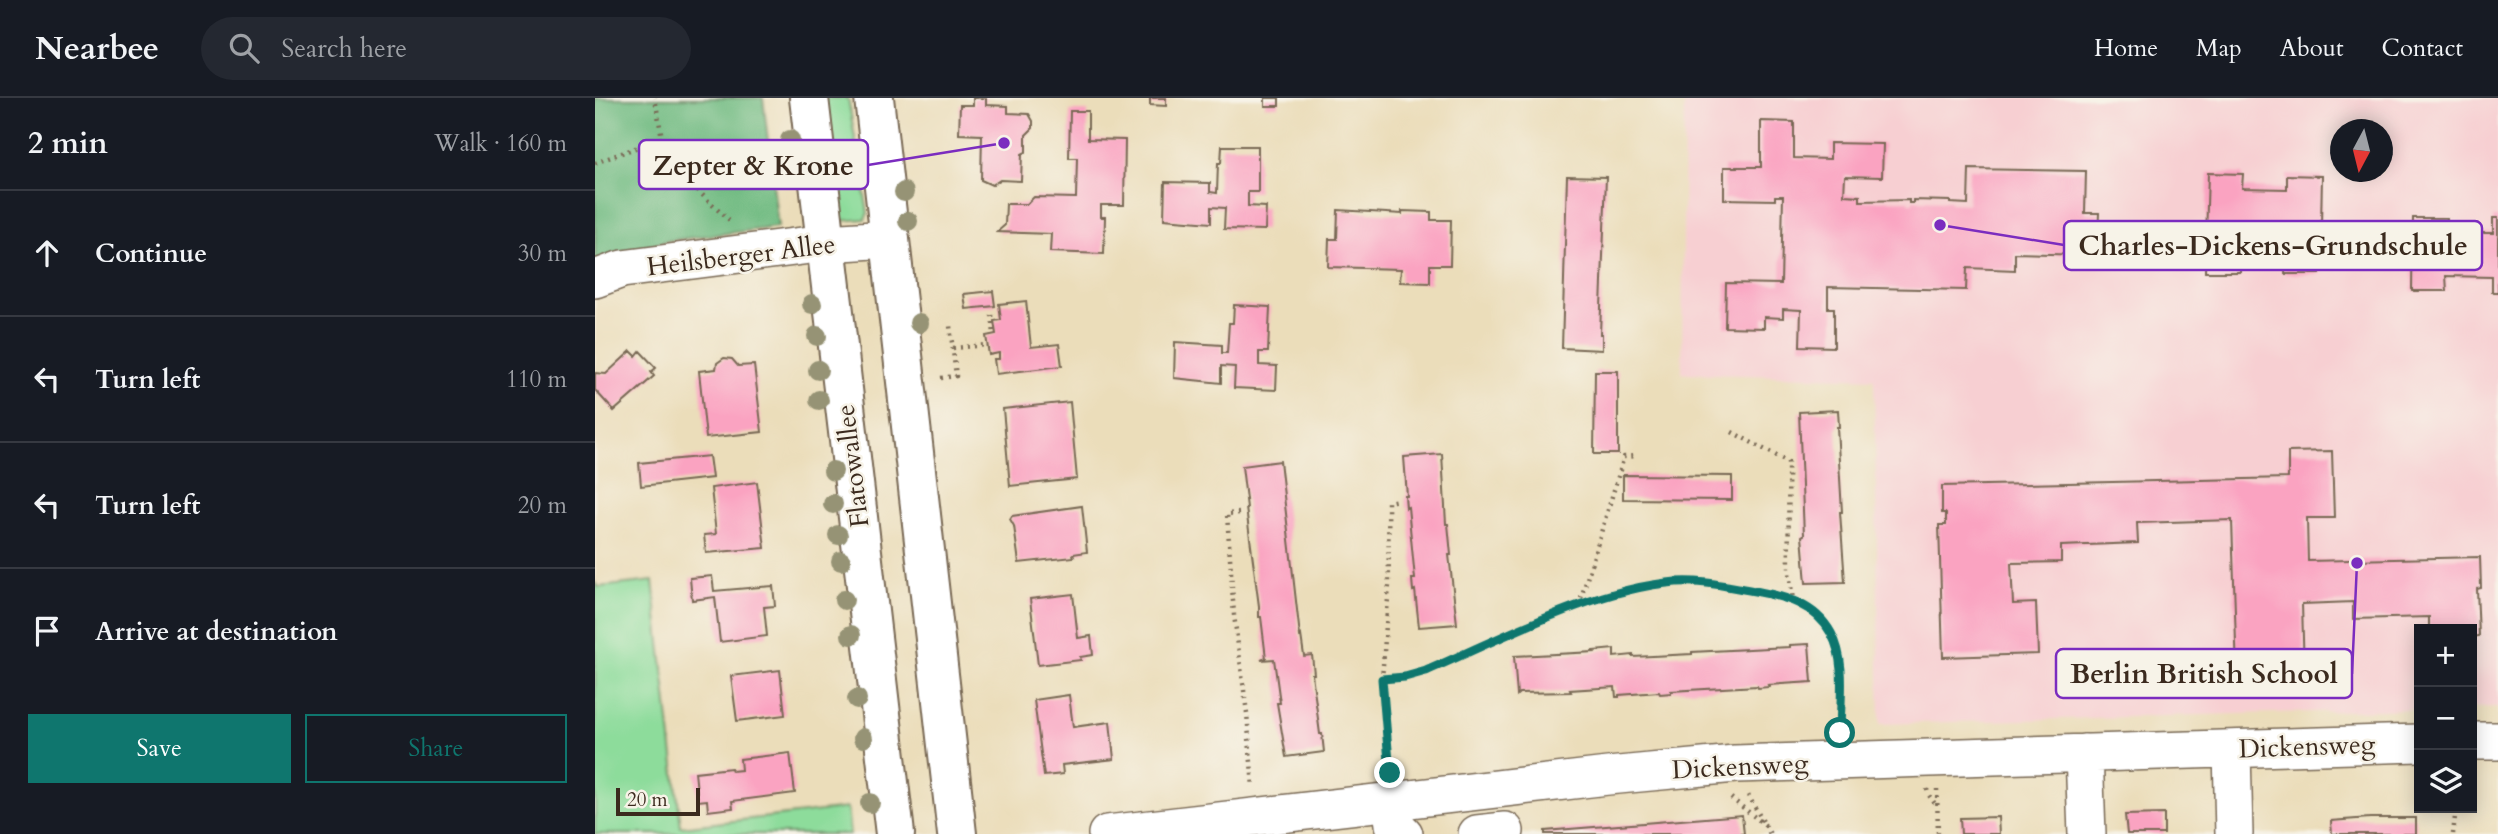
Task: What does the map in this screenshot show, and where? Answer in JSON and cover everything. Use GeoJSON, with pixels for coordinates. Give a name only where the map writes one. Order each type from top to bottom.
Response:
{"type":"FeatureCollection","features":[{"type":"Feature","properties":{"kind":"main road","name":"Flatowallee"},"geometry":{"type":"LineString","coordinates":[[809,98],[895,834]]}},
{"type":"Feature","properties":{"kind":"main road"},"geometry":{"type":"LineString","coordinates":[[874,98],[957,834]]}},
{"type":"Feature","properties":{"kind":"street","name":"Heilsberger Allee"},"geometry":{"type":"LineString","coordinates":[[595,279],[622,269],[826,243],[890,239]]}},
{"type":"Feature","properties":{"kind":"street"},"geometry":{"type":"LineString","coordinates":[[2477,741],[2498,741]]}},
{"type":"Feature","properties":{"kind":"street","name":"Dickensweg"},"geometry":{"type":"LineString","coordinates":[[1107,834],[1390,787],[1608,776],[1735,764],[2414,743]]}},
{"type":"Feature","properties":{"kind":"street"},"geometry":{"type":"LineString","coordinates":[[2232,749],[2234,834]]}},
{"type":"Feature","properties":{"kind":"street"},"geometry":{"type":"LineString","coordinates":[[2084,753],[2087,834]]}},
{"type":"Feature","properties":{"kind":"street"},"geometry":{"type":"LineString","coordinates":[[1390,787],[1394,824],[1404,834]]}},
{"type":"Feature","properties":{"kind":"path"},"geometry":{"type":"LineString","coordinates":[[655,98],[662,138],[684,176],[708,202],[740,229]]}},
{"type":"Feature","properties":{"kind":"path"},"geometry":{"type":"LineString","coordinates":[[595,163],[662,138]]}},
{"type":"Feature","properties":{"kind":"path"},"geometry":{"type":"LineString","coordinates":[[992,315],[994,334]]}},
{"type":"Feature","properties":{"kind":"path"},"geometry":{"type":"LineString","coordinates":[[941,378],[956,376],[950,326]]}},
{"type":"Feature","properties":{"kind":"path"},"geometry":{"type":"LineString","coordinates":[[953,348],[987,345]]}},
{"type":"Feature","properties":{"kind":"path"},"geometry":{"type":"LineString","coordinates":[[1732,432],[1788,462],[1789,573],[1794,601]]}},
{"type":"Feature","properties":{"kind":"path"},"geometry":{"type":"LineString","coordinates":[[1579,605],[1623,457],[1636,456]]}},
{"type":"Feature","properties":{"kind":"path"},"geometry":{"type":"LineString","coordinates":[[1390,787],[1382,679],[1389,585],[1388,502],[1399,500]]}},
{"type":"Feature","properties":{"kind":"path"},"geometry":{"type":"LineString","coordinates":[[1239,513],[1227,514],[1234,615],[1254,789]]}},
{"type":"Feature","properties":{"kind":"path"},"geometry":{"type":"LineString","coordinates":[[1382,679],[1405,677],[1426,671],[1579,605],[1624,591],[1677,582],[1715,584],[1778,595],[1802,604],[1821,618],[1832,635],[1840,659],[1840,733]]}},
{"type":"Feature","properties":{"kind":"path"},"geometry":{"type":"LineString","coordinates":[[1927,781],[1928,794],[1937,808]]}},
{"type":"Feature","properties":{"kind":"path"},"geometry":{"type":"LineString","coordinates":[[1937,794],[1938,834]]}},
{"type":"Feature","properties":{"kind":"path"},"geometry":{"type":"LineString","coordinates":[[1727,795],[1766,826]]}},
{"type":"Feature","properties":{"kind":"path"},"geometry":{"type":"LineString","coordinates":[[1750,798],[1770,834]]}},
{"type":"Feature","properties":{"kind":"path"},"geometry":{"type":"LineString","coordinates":[[2453,834],[2455,813]]}},
{"type":"Feature","properties":{"kind":"shaded area"},"geometry":{"type":"Polygon","coordinates":[[[1684,98],[2498,98],[2498,707],[2477,708],[2477,624],[2414,624],[2414,709],[1880,724],[1874,379],[1682,373],[1684,98]]]}},
{"type":"Feature","properties":{"kind":"green space"},"geometry":{"type":"Polygon","coordinates":[[[595,98],[763,98],[778,227],[666,241],[595,262],[595,98]]]}},
{"type":"Feature","properties":{"kind":"green space"},"geometry":{"type":"Polygon","coordinates":[[[823,98],[848,98],[868,213],[865,219],[841,221],[823,98]]]}},
{"type":"Feature","properties":{"kind":"green space"},"geometry":{"type":"Polygon","coordinates":[[[653,581],[681,827],[847,808],[850,834],[595,834],[595,583],[599,587],[653,581]]]}},
{"type":"Feature","properties":{"kind":"building"},"geometry":{"type":"Polygon","coordinates":[[[973,98],[986,98],[986,105],[1008,106],[1008,113],[1029,114],[1033,128],[1026,135],[1021,181],[1000,180],[992,185],[981,180],[982,135],[959,134],[960,105],[973,105],[973,98]]]}},
{"type":"Feature","properties":{"kind":"building"},"geometry":{"type":"Polygon","coordinates":[[[1150,98],[1166,98],[1166,106],[1150,105],[1150,98]]]}},
{"type":"Feature","properties":{"kind":"building"},"geometry":{"type":"Polygon","coordinates":[[[1265,98],[1279,98],[1279,106],[1265,106],[1265,98]]]}},
{"type":"Feature","properties":{"kind":"building"},"geometry":{"type":"Polygon","coordinates":[[[1070,111],[1088,111],[1088,139],[1125,140],[1124,205],[1101,205],[1101,217],[1105,217],[1104,254],[1050,252],[1051,234],[997,232],[1005,225],[1006,204],[1027,204],[1034,197],[1076,198],[1077,158],[1069,158],[1070,111]]]}},
{"type":"Feature","properties":{"kind":"building"},"geometry":{"type":"Polygon","coordinates":[[[1761,121],[1794,122],[1794,158],[1830,159],[1830,143],[1883,144],[1882,177],[1845,176],[1844,195],[1860,196],[1860,201],[1950,201],[1968,204],[1969,169],[2086,171],[2085,213],[2099,213],[2098,236],[2084,236],[2084,255],[2015,253],[2015,270],[1967,268],[1966,290],[1828,287],[1828,308],[1834,308],[1834,347],[1800,346],[1801,310],[1783,309],[1783,318],[1764,317],[1764,328],[1725,327],[1726,283],[1781,284],[1783,196],[1775,196],[1775,200],[1724,199],[1724,167],[1761,167],[1761,121]]]}},
{"type":"Feature","properties":{"kind":"building"},"geometry":{"type":"Polygon","coordinates":[[[1222,146],[1258,146],[1258,192],[1248,192],[1248,206],[1266,207],[1265,230],[1224,229],[1225,208],[1211,207],[1211,223],[1164,219],[1165,182],[1210,183],[1210,192],[1217,193],[1218,163],[1221,163],[1222,146]]]}},
{"type":"Feature","properties":{"kind":"building"},"geometry":{"type":"Polygon","coordinates":[[[2208,173],[2243,174],[2242,188],[2287,189],[2287,175],[2322,176],[2320,274],[2285,274],[2286,250],[2241,249],[2240,272],[2205,272],[2208,173]]]}},
{"type":"Feature","properties":{"kind":"building"},"geometry":{"type":"Polygon","coordinates":[[[1567,176],[1606,177],[1600,334],[1602,350],[1562,348],[1567,176]]]}},
{"type":"Feature","properties":{"kind":"building"},"geometry":{"type":"Polygon","coordinates":[[[1338,210],[1402,214],[1402,211],[1431,212],[1431,220],[1451,220],[1450,265],[1430,265],[1430,283],[1400,282],[1401,269],[1328,267],[1329,239],[1337,239],[1338,210]]]}},
{"type":"Feature","properties":{"kind":"building"},"geometry":{"type":"Polygon","coordinates":[[[2413,218],[2447,218],[2447,233],[2493,233],[2493,218],[2498,218],[2498,292],[2492,292],[2492,277],[2446,276],[2447,291],[2412,291],[2413,218]]]}},
{"type":"Feature","properties":{"kind":"building"},"geometry":{"type":"Polygon","coordinates":[[[993,291],[995,306],[966,309],[964,294],[993,291]]]}},
{"type":"Feature","properties":{"kind":"building"},"geometry":{"type":"Polygon","coordinates":[[[1026,301],[1031,347],[1059,344],[1062,366],[996,374],[994,359],[999,359],[999,353],[989,355],[986,336],[996,334],[994,321],[1001,320],[999,304],[1026,301]]]}},
{"type":"Feature","properties":{"kind":"building"},"geometry":{"type":"Polygon","coordinates":[[[1234,305],[1270,307],[1268,352],[1259,352],[1259,365],[1277,366],[1276,390],[1234,388],[1235,367],[1221,366],[1221,383],[1174,378],[1175,342],[1222,345],[1222,353],[1227,353],[1229,323],[1233,323],[1234,305]]]}},
{"type":"Feature","properties":{"kind":"building"},"geometry":{"type":"Polygon","coordinates":[[[631,351],[636,356],[640,351],[656,368],[651,372],[654,376],[614,411],[595,390],[595,373],[606,374],[631,351]]]}},
{"type":"Feature","properties":{"kind":"building"},"geometry":{"type":"Polygon","coordinates":[[[724,358],[732,359],[738,366],[754,365],[762,432],[706,438],[699,371],[716,369],[717,363],[724,358]]]}},
{"type":"Feature","properties":{"kind":"building"},"geometry":{"type":"Polygon","coordinates":[[[1595,371],[1618,371],[1618,454],[1594,454],[1595,371]]]}},
{"type":"Feature","properties":{"kind":"building"},"geometry":{"type":"Polygon","coordinates":[[[1070,402],[1077,479],[1010,486],[1003,409],[1070,402]]]}},
{"type":"Feature","properties":{"kind":"building"},"geometry":{"type":"Polygon","coordinates":[[[1838,410],[1840,512],[1845,582],[1806,583],[1799,412],[1838,410]]]}},
{"type":"Feature","properties":{"kind":"building"},"geometry":{"type":"Polygon","coordinates":[[[2332,451],[2334,518],[2307,518],[2308,561],[2480,557],[2481,588],[2477,589],[2479,636],[2477,624],[2429,624],[2429,617],[2353,619],[2353,602],[2302,604],[2304,672],[2237,674],[2232,520],[2137,523],[2138,543],[2061,546],[2061,562],[2011,563],[2013,604],[2036,603],[2038,654],[1943,657],[1939,525],[1946,525],[1946,513],[1942,513],[1942,486],[2288,478],[2288,452],[2332,451]]]}},
{"type":"Feature","properties":{"kind":"building"},"geometry":{"type":"Polygon","coordinates":[[[1442,454],[1446,524],[1457,624],[1419,627],[1415,590],[1413,591],[1412,579],[1415,579],[1408,507],[1406,508],[1404,457],[1442,454]]]}},
{"type":"Feature","properties":{"kind":"building"},"geometry":{"type":"Polygon","coordinates":[[[709,456],[712,478],[641,486],[639,463],[709,456]]]}},
{"type":"Feature","properties":{"kind":"building"},"geometry":{"type":"Polygon","coordinates":[[[1280,461],[1300,636],[1304,656],[1312,655],[1312,674],[1324,752],[1286,757],[1277,703],[1280,703],[1274,659],[1261,660],[1266,658],[1242,466],[1280,461]]]}},
{"type":"Feature","properties":{"kind":"building"},"geometry":{"type":"Polygon","coordinates":[[[1623,475],[1732,476],[1732,500],[1623,499],[1623,475]]]}},
{"type":"Feature","properties":{"kind":"building"},"geometry":{"type":"Polygon","coordinates":[[[757,482],[765,548],[706,553],[704,535],[716,534],[711,488],[757,482]]]}},
{"type":"Feature","properties":{"kind":"building"},"geometry":{"type":"Polygon","coordinates":[[[1082,506],[1087,552],[1073,554],[1074,557],[1019,563],[1014,526],[1010,519],[1012,516],[1082,506]]]}},
{"type":"Feature","properties":{"kind":"building"},"geometry":{"type":"Polygon","coordinates":[[[712,576],[714,591],[773,586],[775,606],[764,607],[767,636],[720,642],[715,597],[692,600],[690,578],[712,576]]]}},
{"type":"Feature","properties":{"kind":"building"},"geometry":{"type":"Polygon","coordinates":[[[1073,594],[1078,638],[1091,636],[1093,655],[1080,657],[1081,660],[1038,665],[1030,599],[1073,594]]]}},
{"type":"Feature","properties":{"kind":"building"},"geometry":{"type":"Polygon","coordinates":[[[1809,644],[1812,682],[1619,697],[1616,697],[1615,687],[1517,695],[1514,656],[1614,649],[1614,657],[1633,657],[1809,644]]]}},
{"type":"Feature","properties":{"kind":"building"},"geometry":{"type":"Polygon","coordinates":[[[780,670],[785,715],[737,721],[731,676],[780,670]]]}},
{"type":"Feature","properties":{"kind":"building"},"geometry":{"type":"Polygon","coordinates":[[[1069,695],[1073,727],[1110,722],[1114,759],[1062,765],[1063,774],[1044,776],[1034,700],[1069,695]]]}},
{"type":"Feature","properties":{"kind":"building"},"geometry":{"type":"Polygon","coordinates":[[[790,753],[795,793],[732,801],[733,808],[708,811],[707,800],[698,801],[695,772],[731,768],[732,771],[741,770],[740,759],[790,753]]]}},
{"type":"Feature","properties":{"kind":"building"},"geometry":{"type":"Polygon","coordinates":[[[2164,814],[2164,834],[2127,834],[2125,815],[2164,814]]]}},
{"type":"Feature","properties":{"kind":"building"},"geometry":{"type":"Polygon","coordinates":[[[1742,815],[1744,834],[1545,834],[1545,831],[1742,815]]]}},
{"type":"Feature","properties":{"kind":"building"},"geometry":{"type":"Polygon","coordinates":[[[1998,817],[1999,834],[1961,834],[1960,818],[1998,817]]]}},
{"type":"Feature","properties":{"kind":"building"},"geometry":{"type":"Polygon","coordinates":[[[2416,818],[2416,834],[2332,834],[2331,821],[2416,818]]]}},
{"type":"Feature","properties":{"kind":"place","name":"Zepter & Krone"},"geometry":{"type":"Point","coordinates":[1004,143]}},
{"type":"Feature","properties":{"kind":"place","name":"Charles-Dickens-Grundschule"},"geometry":{"type":"Point","coordinates":[1940,225]}},
{"type":"Feature","properties":{"kind":"place","name":"Berlin British School"},"geometry":{"type":"Point","coordinates":[2357,563]}},
{"type":"Feature","properties":{"kind":"route"},"geometry":{"type":"LineString","coordinates":[[1390,773],[1382,679],[1405,677],[1426,671],[1579,605],[1624,591],[1677,582],[1715,584],[1778,595],[1802,604],[1821,618],[1832,635],[1840,659],[1840,733]]}}]}
